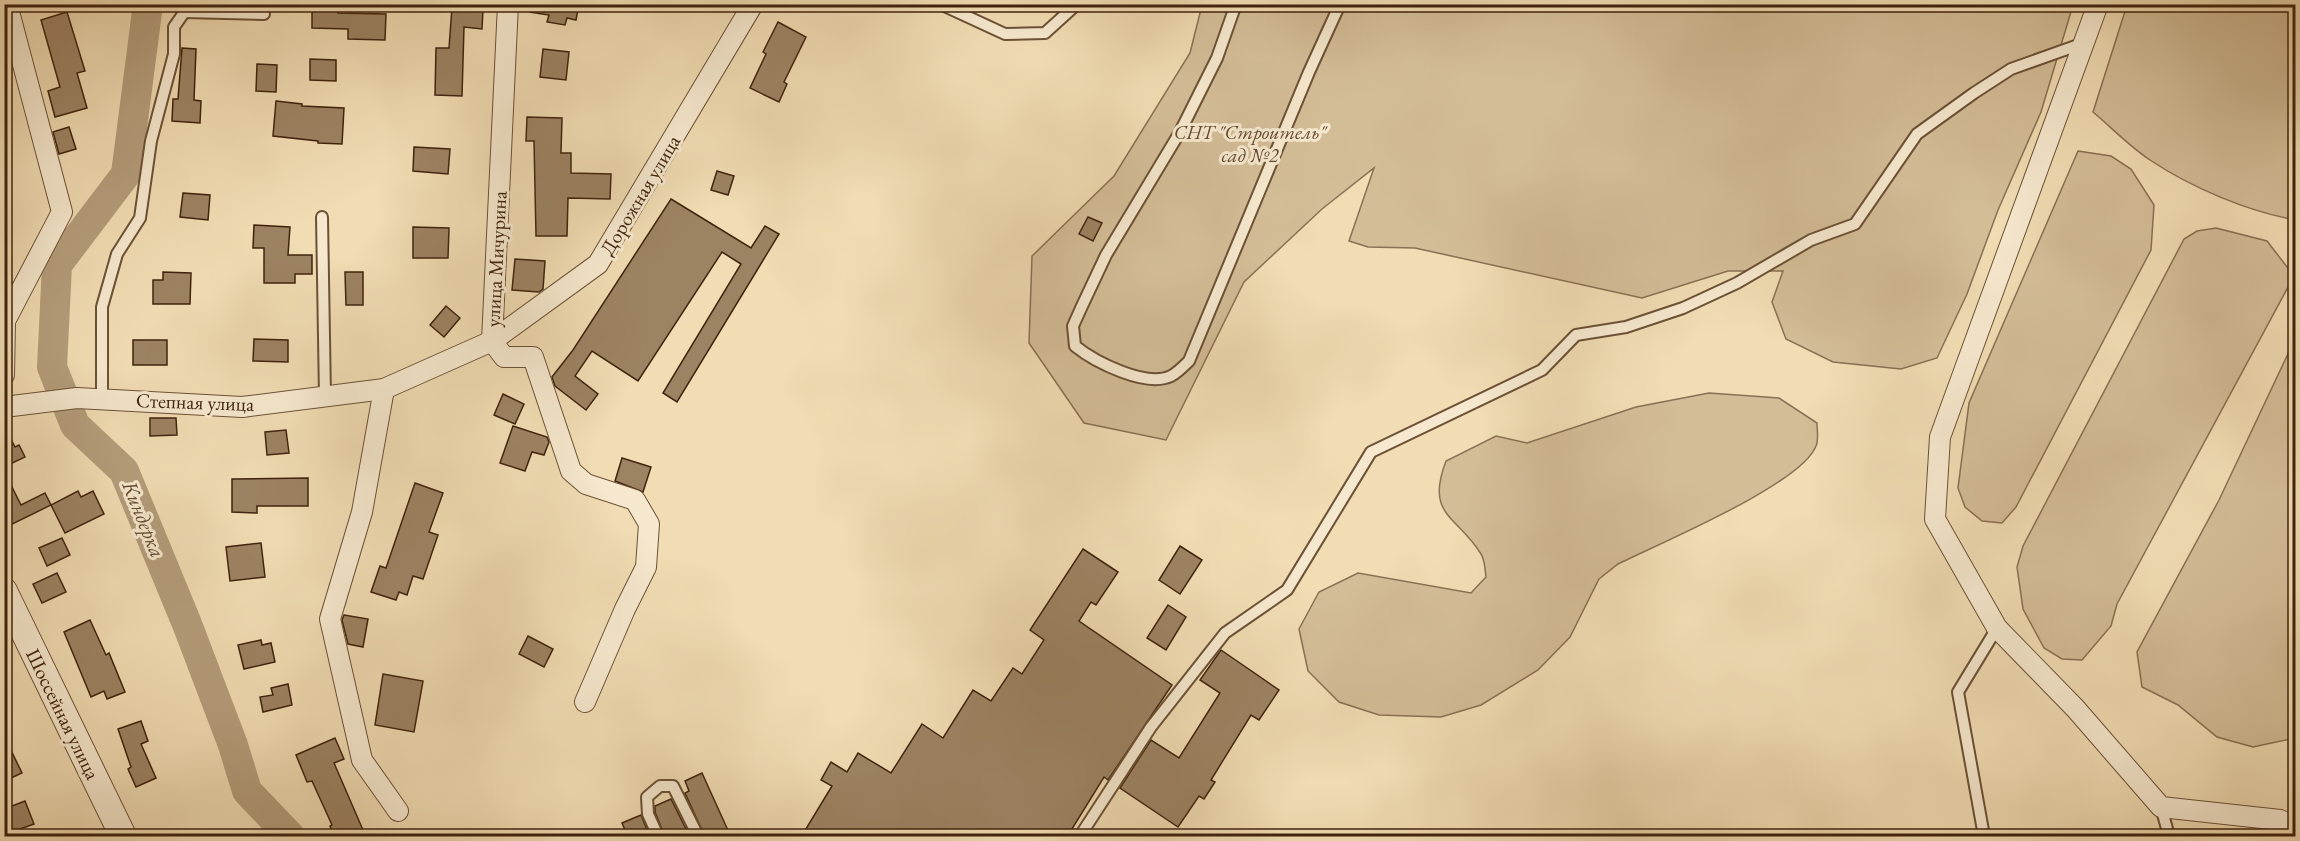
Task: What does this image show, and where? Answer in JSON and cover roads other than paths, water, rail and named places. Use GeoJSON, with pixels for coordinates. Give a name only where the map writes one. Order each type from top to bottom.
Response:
{"type":"FeatureCollection","features":[{"type":"Feature","properties":{"kind":"street"},"geometry":{"type":"LineString","coordinates":[[4,375],[5,321],[62,212],[7,4]]}},
{"type":"Feature","properties":{"kind":"street","name":"улица Мичурина"},"geometry":{"type":"LineString","coordinates":[[508,4],[492,341],[504,357],[533,357],[572,471],[586,484],[635,500],[649,524],[646,567],[585,702]]}},
{"type":"Feature","properties":{"kind":"street","name":"Дорожная улица"},"geometry":{"type":"LineString","coordinates":[[384,389],[492,341],[598,264],[753,4]]}},
{"type":"Feature","properties":{"kind":"street"},"geometry":{"type":"LineString","coordinates":[[2098,4],[1940,437],[1935,519],[1997,628],[2075,708],[2161,807],[2280,820],[2295,827]]}},
{"type":"Feature","properties":{"kind":"street"},"geometry":{"type":"LineString","coordinates":[[384,389],[362,512],[330,619],[362,760],[398,811]]}},
{"type":"Feature","properties":{"kind":"street","name":"Степная улица"},"geometry":{"type":"LineString","coordinates":[[4,407],[77,398],[242,407],[384,389]]}},
{"type":"Feature","properties":{"kind":"street","name":"Шоссейная улица"},"geometry":{"type":"LineString","coordinates":[[4,591],[123,837]]}},
{"type":"Feature","properties":{"kind":"lane"},"geometry":{"type":"LineString","coordinates":[[940,4],[1005,34],[1046,33],[1077,4]]}},
{"type":"Feature","properties":{"kind":"lane"},"geometry":{"type":"LineString","coordinates":[[1236,4],[1217,58],[1180,132],[1106,255],[1073,326],[1075,346],[1091,358],[1145,380],[1171,377],[1189,361],[1309,72],[1340,4]]}},
{"type":"Feature","properties":{"kind":"lane"},"geometry":{"type":"LineString","coordinates":[[102,399],[102,307],[117,254],[140,218],[151,141],[174,54],[174,27],[187,8],[264,14]]}},
{"type":"Feature","properties":{"kind":"lane"},"geometry":{"type":"LineString","coordinates":[[1080,837],[1151,727],[1225,633],[1287,590],[1371,452],[1542,370],[1576,335],[1626,327],[1683,308],[1737,283],[1811,240],[1855,224],[1917,134],[2011,69],[2085,43]]}},
{"type":"Feature","properties":{"kind":"lane"},"geometry":{"type":"LineString","coordinates":[[321,217],[325,397]]}},
{"type":"Feature","properties":{"kind":"lane"},"geometry":{"type":"LineString","coordinates":[[1984,837],[1958,692],[1997,628]]}},
{"type":"Feature","properties":{"kind":"lane"},"geometry":{"type":"LineString","coordinates":[[658,837],[648,814],[647,796],[660,786],[673,786],[698,837]]}},
{"type":"Feature","properties":{"kind":"lane"},"geometry":{"type":"LineString","coordinates":[[2161,807],[2169,837]]}},
{"type":"Feature","properties":{"kind":"waterway","name":"Киндерка"},"geometry":{"type":"LineString","coordinates":[[148,4],[126,174],[57,265],[52,367],[75,425],[124,471],[187,624],[233,745],[247,791],[290,836]]}},
{"type":"Feature","properties":{"kind":"park label","name":"СНТ \"Строитель\" сад №2"},"geometry":{"type":"Point","coordinates":[1250,144]}}]}
